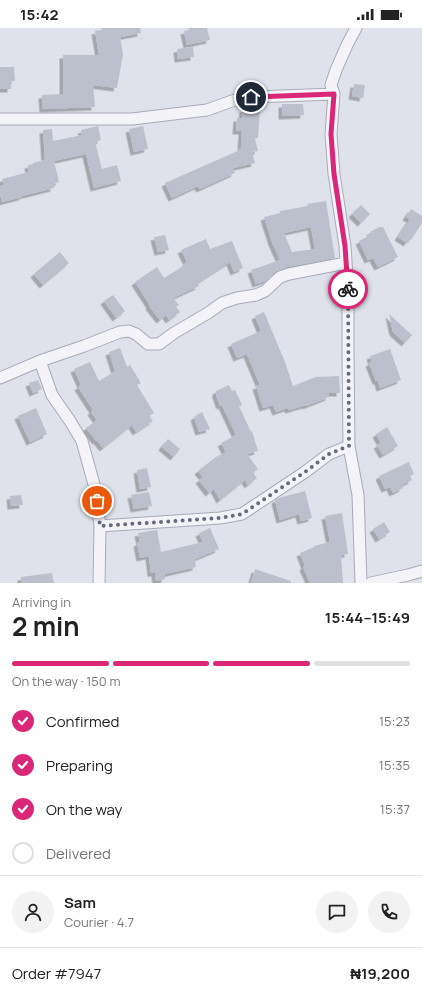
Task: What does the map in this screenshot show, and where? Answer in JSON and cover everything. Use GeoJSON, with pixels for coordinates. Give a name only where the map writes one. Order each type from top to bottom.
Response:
{"type":"FeatureCollection","features":[{"type":"Feature","properties":{"kind":"street"},"geometry":{"type":"LineString","coordinates":[[356,28],[336,70],[331,85],[334,94],[331,134],[334,174],[345,246],[348,293],[349,446],[358,495],[361,583]]}},
{"type":"Feature","properties":{"kind":"street"},"geometry":{"type":"LineString","coordinates":[[0,120],[5,118],[132,119],[207,110],[232,101],[251,97],[334,94]]}},
{"type":"Feature","properties":{"kind":"street"},"geometry":{"type":"LineString","coordinates":[[0,378],[40,361],[120,332],[129,331],[136,334],[148,344],[159,344],[174,333],[208,314],[222,303],[237,298],[256,296],[265,291],[280,277],[346,263]]}},
{"type":"Feature","properties":{"kind":"street"},"geometry":{"type":"LineString","coordinates":[[40,361],[52,395],[82,441],[95,488],[100,526],[99,583]]}},
{"type":"Feature","properties":{"kind":"street"},"geometry":{"type":"LineString","coordinates":[[100,526],[220,518],[242,514],[329,454],[349,446]]}},
{"type":"Feature","properties":{"kind":"street"},"geometry":{"type":"LineString","coordinates":[[371,583],[422,571]]}},
{"type":"Feature","properties":{"kind":"building"},"geometry":{"type":"Polygon","coordinates":[[[101,28],[140,28],[141,33],[120,37],[123,54],[117,88],[93,85],[95,107],[43,109],[42,95],[63,94],[63,55],[99,55],[95,31],[102,30],[101,28]]]}},
{"type":"Feature","properties":{"kind":"building"},"geometry":{"type":"Polygon","coordinates":[[[188,28],[207,28],[210,40],[187,45],[184,31],[189,30],[188,28]]]}},
{"type":"Feature","properties":{"kind":"building"},"geometry":{"type":"Polygon","coordinates":[[[193,47],[194,57],[178,59],[177,49],[193,47]]]}},
{"type":"Feature","properties":{"kind":"building"},"geometry":{"type":"Polygon","coordinates":[[[0,67],[14,67],[15,81],[11,81],[11,89],[0,89],[0,67]]]}},
{"type":"Feature","properties":{"kind":"building"},"geometry":{"type":"Polygon","coordinates":[[[354,84],[365,85],[363,98],[352,96],[354,84]]]}},
{"type":"Feature","properties":{"kind":"building"},"geometry":{"type":"Polygon","coordinates":[[[282,104],[303,104],[304,115],[282,116],[282,104]]]}},
{"type":"Feature","properties":{"kind":"building"},"geometry":{"type":"Polygon","coordinates":[[[243,109],[260,110],[258,138],[255,138],[258,151],[252,152],[255,163],[233,168],[235,173],[200,189],[198,186],[172,198],[165,183],[240,150],[239,148],[241,148],[242,131],[236,131],[237,118],[242,118],[243,109]]]}},
{"type":"Feature","properties":{"kind":"building"},"geometry":{"type":"Polygon","coordinates":[[[98,126],[101,140],[95,142],[102,169],[117,165],[121,181],[94,188],[86,154],[54,161],[59,182],[53,184],[54,188],[2,202],[0,186],[4,185],[2,179],[29,172],[28,165],[45,160],[43,130],[52,129],[53,141],[82,135],[81,130],[98,126]]]}},
{"type":"Feature","properties":{"kind":"building"},"geometry":{"type":"Polygon","coordinates":[[[143,126],[148,149],[134,152],[129,129],[143,126]]]}},
{"type":"Feature","properties":{"kind":"building"},"geometry":{"type":"Polygon","coordinates":[[[326,201],[335,258],[287,267],[275,272],[267,280],[256,284],[251,270],[280,260],[272,242],[264,217],[280,213],[280,211],[308,206],[307,204],[326,201]],[[311,227],[284,233],[292,252],[315,249],[311,227]]]}},
{"type":"Feature","properties":{"kind":"building"},"geometry":{"type":"Polygon","coordinates":[[[361,205],[370,214],[361,223],[352,214],[361,205]]]}},
{"type":"Feature","properties":{"kind":"building"},"geometry":{"type":"Polygon","coordinates":[[[411,209],[422,216],[422,223],[411,240],[410,239],[407,243],[398,237],[410,219],[406,217],[411,209]]]}},
{"type":"Feature","properties":{"kind":"building"},"geometry":{"type":"Polygon","coordinates":[[[379,227],[383,227],[398,257],[378,267],[373,258],[368,260],[359,241],[372,234],[370,232],[379,227]]]}},
{"type":"Feature","properties":{"kind":"building"},"geometry":{"type":"Polygon","coordinates":[[[165,235],[169,250],[158,252],[154,237],[165,235]]]}},
{"type":"Feature","properties":{"kind":"building"},"geometry":{"type":"Polygon","coordinates":[[[206,239],[210,249],[232,241],[243,268],[234,272],[230,262],[197,283],[199,286],[173,298],[179,305],[176,307],[180,312],[169,320],[166,315],[160,320],[149,306],[150,305],[135,282],[157,267],[164,278],[182,267],[187,262],[181,250],[206,239]]]}},
{"type":"Feature","properties":{"kind":"building"},"geometry":{"type":"Polygon","coordinates":[[[60,252],[69,263],[43,285],[34,274],[60,252]]]}},
{"type":"Feature","properties":{"kind":"building"},"geometry":{"type":"Polygon","coordinates":[[[113,295],[125,311],[116,318],[104,301],[113,295]]]}},
{"type":"Feature","properties":{"kind":"building"},"geometry":{"type":"Polygon","coordinates":[[[264,312],[285,362],[293,386],[316,377],[339,376],[340,393],[328,393],[329,397],[306,406],[289,410],[288,408],[276,412],[273,405],[263,408],[256,386],[260,385],[247,354],[237,358],[231,344],[261,331],[255,316],[264,312]]]}},
{"type":"Feature","properties":{"kind":"building"},"geometry":{"type":"Polygon","coordinates":[[[389,314],[412,335],[405,343],[393,332],[389,314]]]}},
{"type":"Feature","properties":{"kind":"building"},"geometry":{"type":"Polygon","coordinates":[[[120,348],[127,367],[130,365],[141,383],[137,385],[154,413],[149,416],[153,421],[136,432],[132,425],[103,448],[86,428],[97,420],[91,412],[93,410],[78,387],[81,385],[74,369],[90,362],[99,381],[115,371],[109,352],[120,348]]]}},
{"type":"Feature","properties":{"kind":"building"},"geometry":{"type":"Polygon","coordinates":[[[390,349],[401,380],[380,388],[369,363],[372,362],[370,356],[390,349]]]}},
{"type":"Feature","properties":{"kind":"building"},"geometry":{"type":"Polygon","coordinates":[[[38,380],[42,389],[33,393],[29,383],[38,380]]]}},
{"type":"Feature","properties":{"kind":"building"},"geometry":{"type":"Polygon","coordinates":[[[229,385],[232,391],[235,390],[242,405],[239,406],[251,432],[252,431],[258,451],[247,454],[258,469],[253,473],[257,478],[248,485],[245,480],[220,500],[214,489],[209,493],[199,480],[203,477],[198,471],[216,457],[226,452],[221,443],[236,435],[222,405],[220,406],[216,395],[216,391],[229,385]]]}},
{"type":"Feature","properties":{"kind":"building"},"geometry":{"type":"Polygon","coordinates":[[[36,408],[47,434],[30,442],[18,416],[36,408]]]}},
{"type":"Feature","properties":{"kind":"building"},"geometry":{"type":"Polygon","coordinates":[[[202,412],[210,429],[199,432],[194,417],[202,412]]]}},
{"type":"Feature","properties":{"kind":"building"},"geometry":{"type":"Polygon","coordinates":[[[387,427],[398,446],[383,455],[377,445],[381,443],[376,434],[387,427]]]}},
{"type":"Feature","properties":{"kind":"building"},"geometry":{"type":"Polygon","coordinates":[[[168,439],[180,449],[174,457],[162,447],[168,439]]]}},
{"type":"Feature","properties":{"kind":"building"},"geometry":{"type":"Polygon","coordinates":[[[409,462],[414,474],[410,476],[412,480],[402,485],[403,488],[393,493],[390,487],[385,489],[379,476],[409,462]]]}},
{"type":"Feature","properties":{"kind":"building"},"geometry":{"type":"Polygon","coordinates":[[[147,468],[151,487],[140,489],[137,470],[147,468]]]}},
{"type":"Feature","properties":{"kind":"building"},"geometry":{"type":"Polygon","coordinates":[[[305,491],[312,518],[301,521],[299,514],[280,520],[275,500],[305,491]]]}},
{"type":"Feature","properties":{"kind":"building"},"geometry":{"type":"Polygon","coordinates":[[[149,492],[152,506],[134,509],[131,495],[149,492]]]}},
{"type":"Feature","properties":{"kind":"building"},"geometry":{"type":"Polygon","coordinates":[[[21,495],[23,505],[11,506],[10,496],[21,495]]]}},
{"type":"Feature","properties":{"kind":"building"},"geometry":{"type":"Polygon","coordinates":[[[342,513],[348,554],[341,555],[343,583],[310,583],[303,567],[305,566],[300,553],[314,546],[330,542],[325,516],[342,513]]]}},
{"type":"Feature","properties":{"kind":"building"},"geometry":{"type":"Polygon","coordinates":[[[384,522],[390,532],[379,539],[373,529],[384,522]]]}},
{"type":"Feature","properties":{"kind":"building"},"geometry":{"type":"Polygon","coordinates":[[[210,528],[219,549],[195,559],[196,567],[165,574],[165,579],[156,581],[155,573],[151,573],[149,556],[140,558],[137,543],[140,542],[138,533],[157,530],[161,552],[203,542],[199,533],[210,528]]]}},
{"type":"Feature","properties":{"kind":"building"},"geometry":{"type":"Polygon","coordinates":[[[255,569],[291,581],[291,583],[251,583],[255,569]]]}},
{"type":"Feature","properties":{"kind":"building"},"geometry":{"type":"Polygon","coordinates":[[[52,573],[54,583],[21,583],[21,577],[52,573]]]}},
{"type":"Feature","properties":{"kind":"way so far"},"geometry":{"type":"LineString","coordinates":[[97,501],[100,526],[220,518],[242,514],[329,454],[349,446],[348,289]]}},
{"type":"Feature","properties":{"kind":"route"},"geometry":{"type":"LineString","coordinates":[[251,97],[334,94],[331,134],[334,174],[345,246],[348,289]]}}]}
